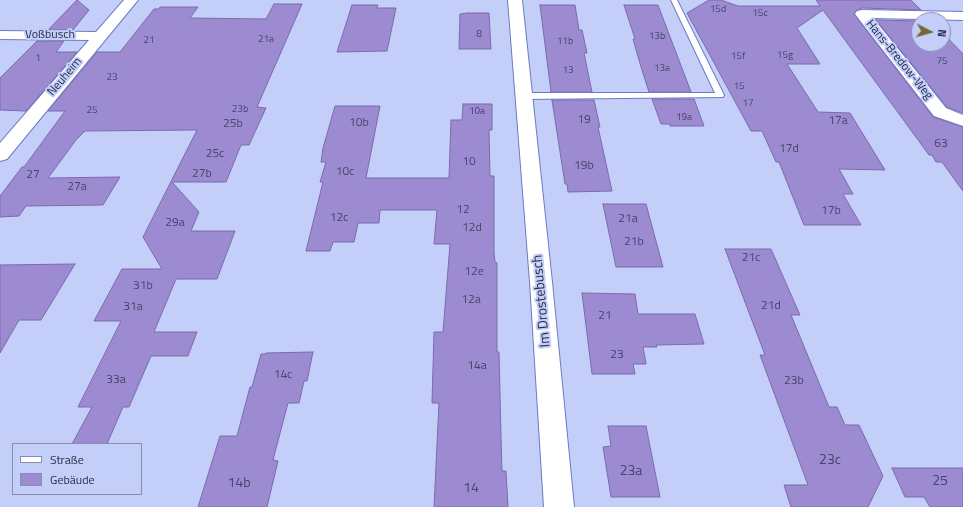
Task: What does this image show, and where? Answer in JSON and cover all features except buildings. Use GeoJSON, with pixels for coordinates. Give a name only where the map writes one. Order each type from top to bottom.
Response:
{"type":"FeatureCollection","features":[{"type":"Feature","properties":{"kind":"street","name":"Neuheim"},"geometry":{"type":"LineString","coordinates":[[0,155],[131,0]]}},
{"type":"Feature","properties":{"kind":"street","name":"Im Drostebusch"},"geometry":{"type":"LineString","coordinates":[[515,0],[541,282],[559,507]]}},
{"type":"Feature","properties":{"kind":"street","name":"Hans-Bredow-Weg"},"geometry":{"type":"LineString","coordinates":[[963,16],[862,14],[940,112],[963,121]]}},
{"type":"Feature","properties":{"kind":"street","name":"Voßbusch"},"geometry":{"type":"LineString","coordinates":[[0,35],[100,36]]}},
{"type":"Feature","properties":{"kind":"lane"},"geometry":{"type":"LineString","coordinates":[[524,96],[720,95],[674,0]]}}]}
